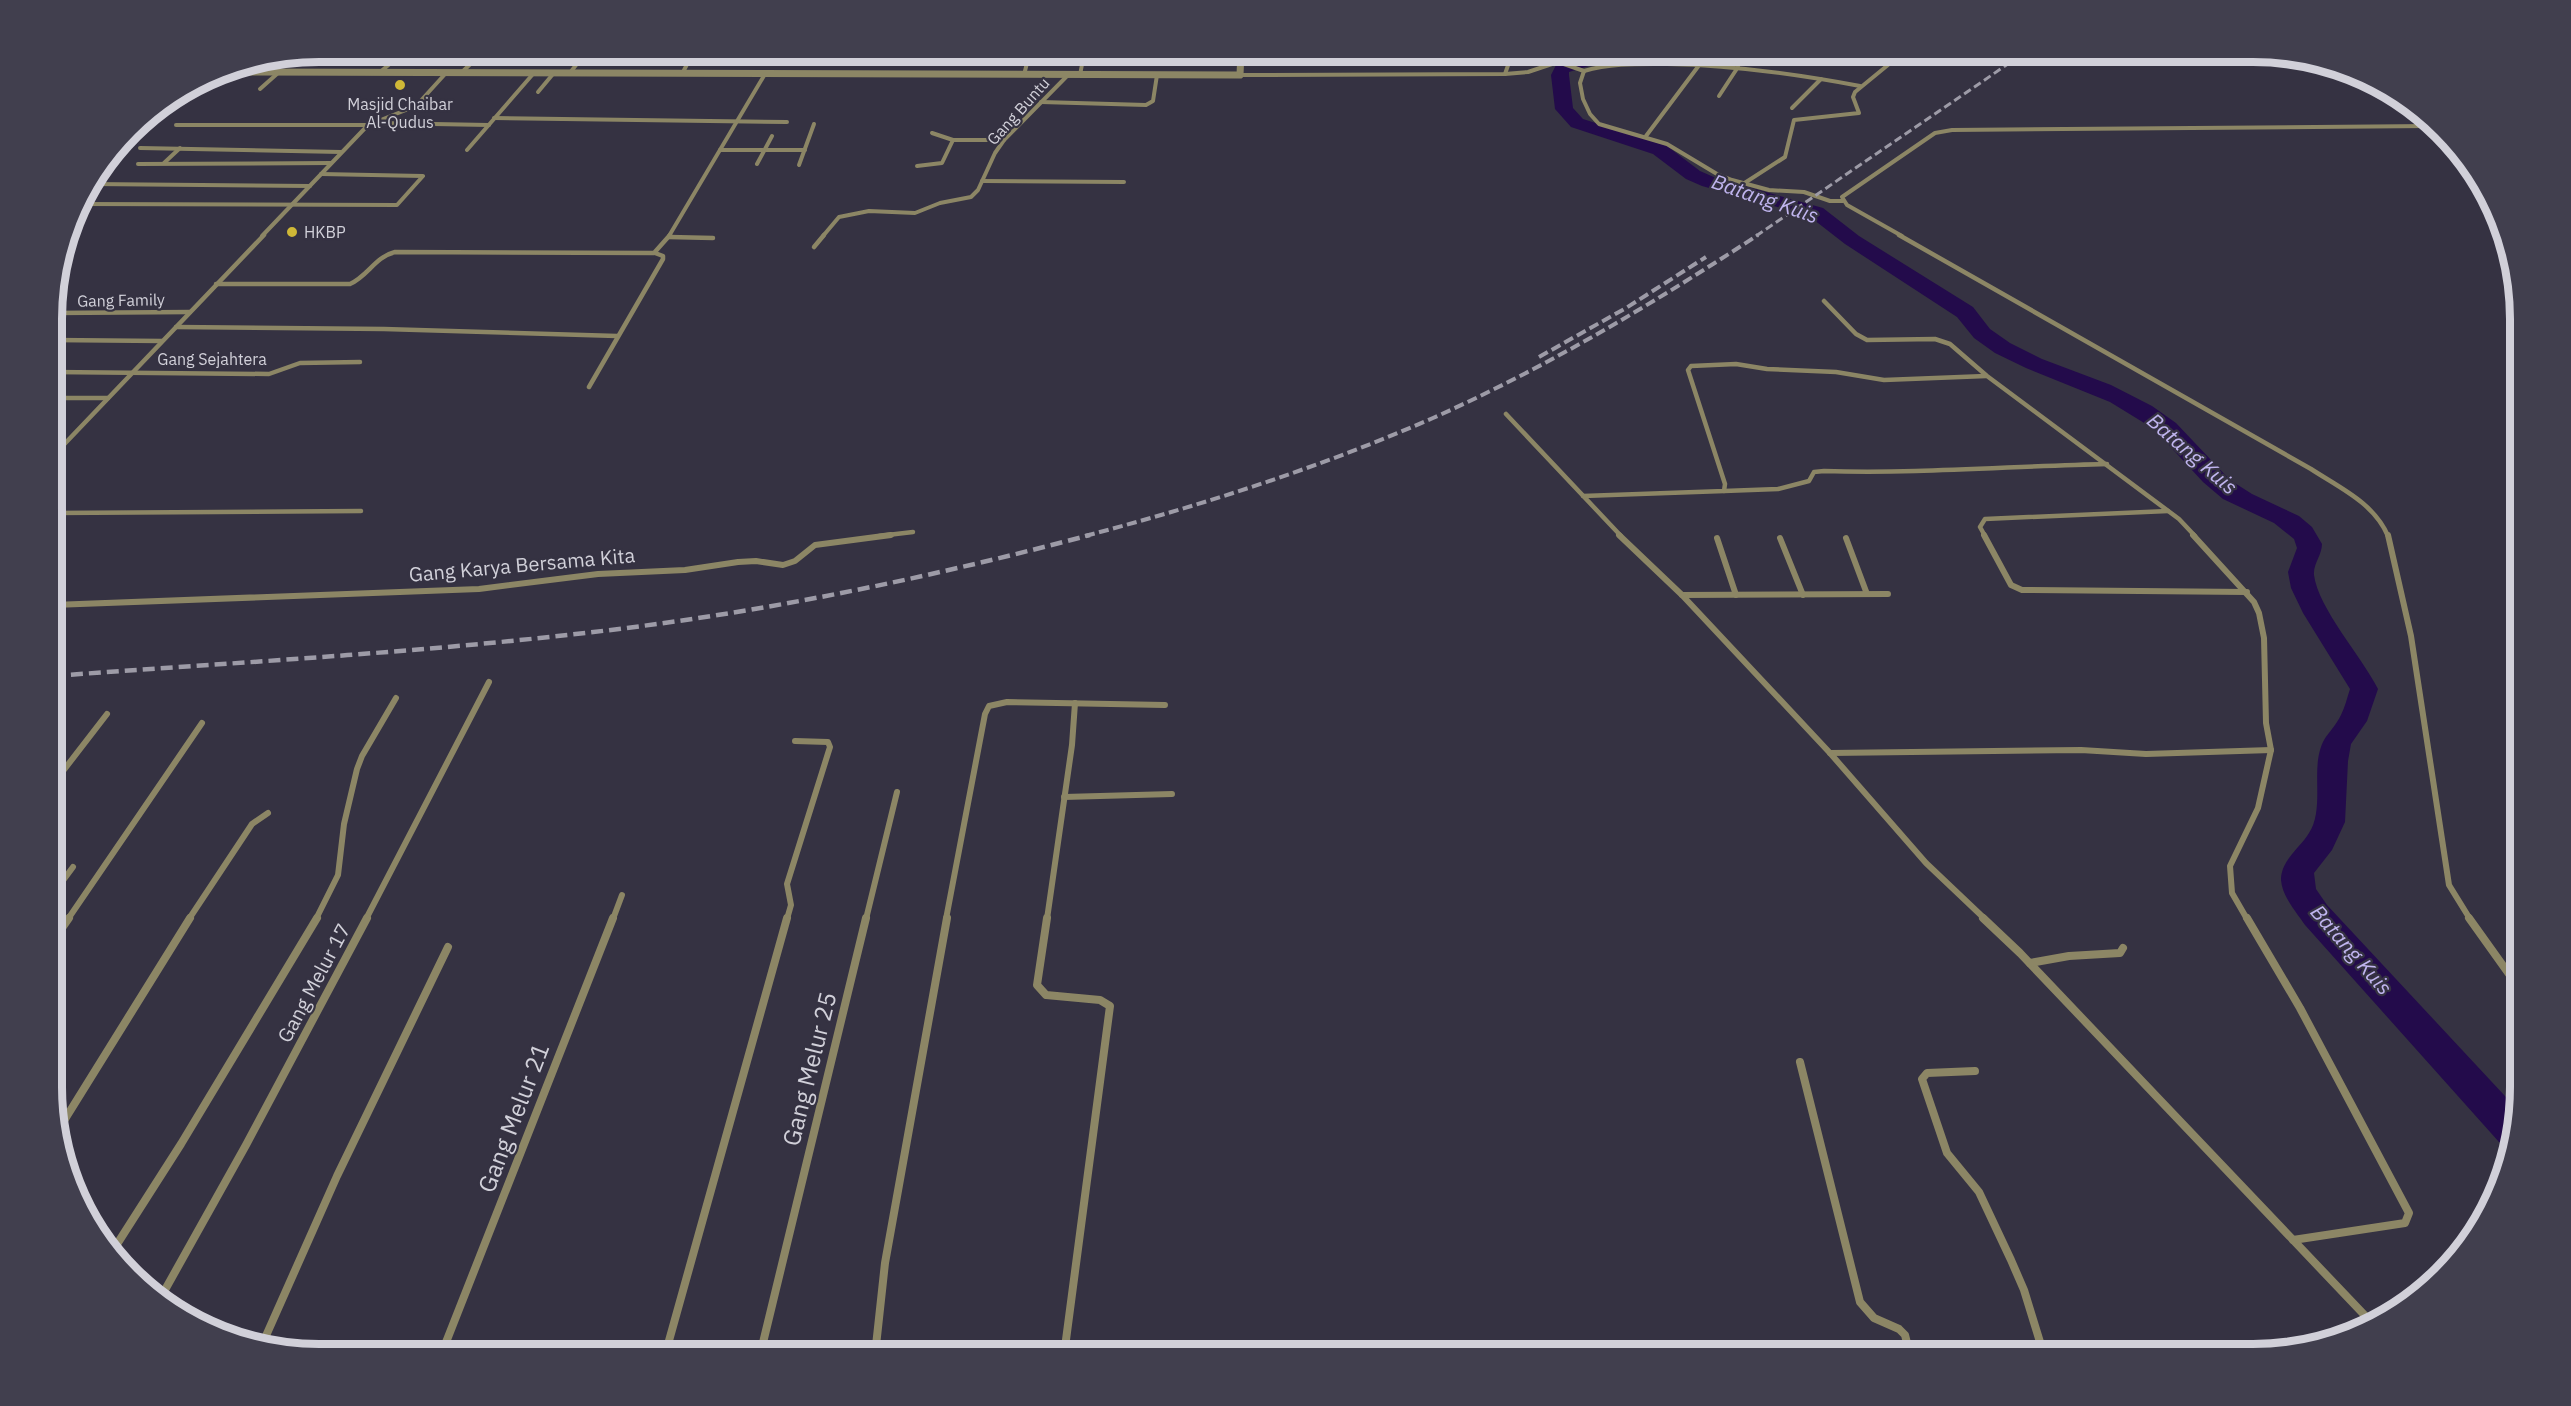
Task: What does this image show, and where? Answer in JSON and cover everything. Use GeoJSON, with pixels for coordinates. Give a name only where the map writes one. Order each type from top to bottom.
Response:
{"type":"FeatureCollection","features":[{"type":"Feature","properties":{"kind":"street"},"geometry":{"type":"LineString","coordinates":[[379,73],[392,62]]}},
{"type":"Feature","properties":{"kind":"street"},"geometry":{"type":"LineString","coordinates":[[461,73],[472,62]]}},
{"type":"Feature","properties":{"kind":"street"},"geometry":{"type":"LineString","coordinates":[[569,74],[578,62]]}},
{"type":"Feature","properties":{"kind":"street"},"geometry":{"type":"LineString","coordinates":[[682,74],[688,62]]}},
{"type":"Feature","properties":{"kind":"street"},"geometry":{"type":"LineString","coordinates":[[1024,75],[1027,62]]}},
{"type":"Feature","properties":{"kind":"street"},"geometry":{"type":"LineString","coordinates":[[1080,75],[1082,62]]}},
{"type":"Feature","properties":{"kind":"street"},"geometry":{"type":"LineString","coordinates":[[1240,62],[1240,75]]}},
{"type":"Feature","properties":{"kind":"street"},"geometry":{"type":"LineString","coordinates":[[1505,74],[1509,62]]}},
{"type":"Feature","properties":{"kind":"street"},"geometry":{"type":"LineString","coordinates":[[1719,96],[1739,62]]}},
{"type":"Feature","properties":{"kind":"street"},"geometry":{"type":"LineString","coordinates":[[1743,184],[1785,157],[1794,120],[1859,112],[1853,97],[1860,86],[1891,62]]}},
{"type":"Feature","properties":{"kind":"street"},"geometry":{"type":"LineString","coordinates":[[244,72],[1505,74],[1528,72],[1562,63],[1584,71],[1612,65],[1700,64],[1736,67],[1860,86]]}},
{"type":"Feature","properties":{"kind":"street"},"geometry":{"type":"LineString","coordinates":[[260,89],[283,64]]}},
{"type":"Feature","properties":{"kind":"street"},"geometry":{"type":"LineString","coordinates":[[1646,135],[1700,64]]}},
{"type":"Feature","properties":{"kind":"street"},"geometry":{"type":"LineString","coordinates":[[1584,71],[1579,76],[1579,83],[1593,119],[1607,126],[1646,135],[1682,152],[1717,174],[1743,184],[1784,192],[1795,190],[1830,201],[1843,201],[2311,469],[2359,498],[2376,514],[2388,535],[2411,636],[2449,885],[2467,916],[2510,976]]}},
{"type":"Feature","properties":{"kind":"street"},"geometry":{"type":"LineString","coordinates":[[62,447],[341,152],[371,124],[416,106],[446,73]]}},
{"type":"Feature","properties":{"kind":"street"},"geometry":{"type":"LineString","coordinates":[[467,150],[533,74]]}},
{"type":"Feature","properties":{"kind":"street"},"geometry":{"type":"LineString","coordinates":[[538,92],[553,74]]}},
{"type":"Feature","properties":{"kind":"street"},"geometry":{"type":"LineString","coordinates":[[654,253],[669,237],[765,74]]}},
{"type":"Feature","properties":{"kind":"street","name":"Gang Buntu"},"geometry":{"type":"LineString","coordinates":[[814,247],[838,217],[869,211],[915,213],[940,202],[971,197],[1004,140],[1068,75]]}},
{"type":"Feature","properties":{"kind":"street"},"geometry":{"type":"LineString","coordinates":[[1041,102],[1115,106],[1150,104],[1153,101],[1157,75]]}},
{"type":"Feature","properties":{"kind":"street"},"geometry":{"type":"LineString","coordinates":[[1792,108],[1821,79]]}},
{"type":"Feature","properties":{"kind":"street"},"geometry":{"type":"LineString","coordinates":[[494,118],[787,122]]}},
{"type":"Feature","properties":{"kind":"street"},"geometry":{"type":"LineString","coordinates":[[176,124],[489,125]]}},
{"type":"Feature","properties":{"kind":"street"},"geometry":{"type":"LineString","coordinates":[[799,165],[814,124]]}},
{"type":"Feature","properties":{"kind":"street"},"geometry":{"type":"LineString","coordinates":[[1843,201],[1842,197],[1849,190],[1924,139],[1952,130],[2423,126]]}},
{"type":"Feature","properties":{"kind":"street"},"geometry":{"type":"LineString","coordinates":[[932,133],[953,140],[1004,140]]}},
{"type":"Feature","properties":{"kind":"street"},"geometry":{"type":"LineString","coordinates":[[757,164],[772,136]]}},
{"type":"Feature","properties":{"kind":"street"},"geometry":{"type":"LineString","coordinates":[[917,166],[942,163],[953,140]]}},
{"type":"Feature","properties":{"kind":"street"},"geometry":{"type":"LineString","coordinates":[[140,148],[341,152]]}},
{"type":"Feature","properties":{"kind":"street"},"geometry":{"type":"LineString","coordinates":[[164,163],[180,148]]}},
{"type":"Feature","properties":{"kind":"street"},"geometry":{"type":"LineString","coordinates":[[720,150],[805,150]]}},
{"type":"Feature","properties":{"kind":"street"},"geometry":{"type":"LineString","coordinates":[[138,164],[331,163]]}},
{"type":"Feature","properties":{"kind":"street"},"geometry":{"type":"LineString","coordinates":[[89,204],[397,205],[423,176],[321,174]]}},
{"type":"Feature","properties":{"kind":"street"},"geometry":{"type":"LineString","coordinates":[[982,181],[1125,182]]}},
{"type":"Feature","properties":{"kind":"street"},"geometry":{"type":"LineString","coordinates":[[100,184],[310,186]]}},
{"type":"Feature","properties":{"kind":"street"},"geometry":{"type":"LineString","coordinates":[[669,237],[713,238]]}},
{"type":"Feature","properties":{"kind":"street"},"geometry":{"type":"LineString","coordinates":[[216,284],[350,284],[361,279],[381,256],[395,252],[654,253],[663,256],[589,387]]}},
{"type":"Feature","properties":{"kind":"street"},"geometry":{"type":"LineString","coordinates":[[1824,301],[1861,338],[1875,341],[1924,339],[1943,341],[2169,511],[2192,531],[2247,592],[2259,613],[2264,638],[2266,723],[2271,750],[2258,808],[2230,866],[2232,893],[2300,1008],[2409,1213],[2405,1223],[2293,1240]]}},
{"type":"Feature","properties":{"kind":"street","name":"Gang Family"},"geometry":{"type":"LineString","coordinates":[[62,313],[190,312]]}},
{"type":"Feature","properties":{"kind":"street"},"geometry":{"type":"LineString","coordinates":[[176,327],[384,328],[617,336]]}},
{"type":"Feature","properties":{"kind":"street"},"geometry":{"type":"LineString","coordinates":[[62,340],[162,341]]}},
{"type":"Feature","properties":{"kind":"street","name":"Gang Sejahtera"},"geometry":{"type":"LineString","coordinates":[[62,372],[269,374],[300,363],[360,362]]}},
{"type":"Feature","properties":{"kind":"street"},"geometry":{"type":"LineString","coordinates":[[1724,491],[1725,484],[1688,370],[1690,366],[1736,364],[1767,369],[1836,372],[1884,380],[1987,376]]}},
{"type":"Feature","properties":{"kind":"street"},"geometry":{"type":"LineString","coordinates":[[62,398],[108,398]]}},
{"type":"Feature","properties":{"kind":"street"},"geometry":{"type":"LineString","coordinates":[[1506,414],[1583,496],[1683,595],[1830,753],[1926,863],[2030,963],[2367,1318]]}},
{"type":"Feature","properties":{"kind":"street"},"geometry":{"type":"LineString","coordinates":[[1583,496],[1767,491],[1809,481],[1814,472],[1824,471],[1886,473],[2108,464]]}},
{"type":"Feature","properties":{"kind":"street"},"geometry":{"type":"LineString","coordinates":[[62,513],[362,511]]}},
{"type":"Feature","properties":{"kind":"street"},"geometry":{"type":"LineString","coordinates":[[2169,511],[1995,518],[1986,519],[1980,523],[1980,527],[2011,585],[2022,590],[2247,592]]}},
{"type":"Feature","properties":{"kind":"street","name":"Gang Karya Bersama Kita"},"geometry":{"type":"LineString","coordinates":[[62,605],[471,590],[598,574],[685,570],[738,562],[756,561],[783,565],[795,561],[815,545],[914,532]]}},
{"type":"Feature","properties":{"kind":"street"},"geometry":{"type":"LineString","coordinates":[[1716,538],[1736,595]]}},
{"type":"Feature","properties":{"kind":"street"},"geometry":{"type":"LineString","coordinates":[[1780,538],[1803,595]]}},
{"type":"Feature","properties":{"kind":"street"},"geometry":{"type":"LineString","coordinates":[[1846,538],[1867,594]]}},
{"type":"Feature","properties":{"kind":"street"},"geometry":{"type":"LineString","coordinates":[[1683,595],[1888,594]]}},
{"type":"Feature","properties":{"kind":"street","name":"Gang Melur 17"},"geometry":{"type":"LineString","coordinates":[[164,1292],[327,994],[489,682]]}},
{"type":"Feature","properties":{"kind":"street"},"geometry":{"type":"LineString","coordinates":[[116,1245],[181,1144],[321,911],[338,875],[344,824],[357,770],[362,756],[396,698]]}},
{"type":"Feature","properties":{"kind":"street"},"geometry":{"type":"LineString","coordinates":[[876,1344],[885,1263],[985,714],[989,706],[997,703],[1165,705]]}},
{"type":"Feature","properties":{"kind":"street"},"geometry":{"type":"LineString","coordinates":[[1065,1344],[1110,1006],[1100,1000],[1046,995],[1038,985],[1076,703]]}},
{"type":"Feature","properties":{"kind":"street"},"geometry":{"type":"LineString","coordinates":[[62,772],[107,714]]}},
{"type":"Feature","properties":{"kind":"street"},"geometry":{"type":"LineString","coordinates":[[62,929],[202,723]]}},
{"type":"Feature","properties":{"kind":"street"},"geometry":{"type":"LineString","coordinates":[[668,1344],[791,905],[786,892],[787,884],[830,747],[828,742],[795,741]]}},
{"type":"Feature","properties":{"kind":"street"},"geometry":{"type":"LineString","coordinates":[[1830,753],[2081,750],[2146,754],[2271,750]]}},
{"type":"Feature","properties":{"kind":"street","name":"Gang Melur 25"},"geometry":{"type":"LineString","coordinates":[[763,1344],[897,792]]}},
{"type":"Feature","properties":{"kind":"street"},"geometry":{"type":"LineString","coordinates":[[1064,797],[1172,794]]}},
{"type":"Feature","properties":{"kind":"street"},"geometry":{"type":"LineString","coordinates":[[64,1121],[170,948],[252,824],[268,813]]}},
{"type":"Feature","properties":{"kind":"street"},"geometry":{"type":"LineString","coordinates":[[62,882],[73,867]]}},
{"type":"Feature","properties":{"kind":"street","name":"Gang Melur 21"},"geometry":{"type":"LineString","coordinates":[[445,1344],[622,895]]}},
{"type":"Feature","properties":{"kind":"street"},"geometry":{"type":"LineString","coordinates":[[264,1339],[337,1176],[448,947]]}},
{"type":"Feature","properties":{"kind":"street"},"geometry":{"type":"LineString","coordinates":[[2030,963],[2069,956],[2120,953],[2123,948]]}},
{"type":"Feature","properties":{"kind":"street"},"geometry":{"type":"LineString","coordinates":[[1800,1062],[1860,1302],[1874,1318],[1899,1329],[1905,1335],[1907,1344]]}},
{"type":"Feature","properties":{"kind":"street"},"geometry":{"type":"LineString","coordinates":[[1975,1071],[1927,1073],[1922,1079],[1947,1153],[1979,1192],[2024,1290],[2041,1344]]}},
{"type":"Feature","properties":{"kind":"waterway","name":"Batang Kuis"},"geometry":{"type":"LineString","coordinates":[[1584,62],[1562,69],[1560,75],[1564,109],[1577,123],[1660,150],[1693,175],[1709,182],[1816,212],[1852,240],[1965,312],[1982,333],[2002,348],[2103,390],[2151,415],[2168,428],[2221,485],[2243,500],[2283,517],[2303,533],[2309,544],[2301,570],[2304,588],[2316,613],[2350,663],[2364,689],[2353,721],[2337,741],[2333,761],[2330,822],[2321,841],[2298,870],[2297,882],[2302,895],[2316,915],[2507,1124]]}},
{"type":"Feature","properties":{"kind":"railway"},"geometry":{"type":"LineString","coordinates":[[1756,236],[2011,62]]}},
{"type":"Feature","properties":{"kind":"railway"},"geometry":{"type":"LineString","coordinates":[[1085,536],[1261,484],[1348,453],[1433,418],[1559,356],[1758,235]]}},
{"type":"Feature","properties":{"kind":"railway"},"geometry":{"type":"LineString","coordinates":[[1539,357],[1626,308],[1706,257]]}},
{"type":"Feature","properties":{"kind":"railway"},"geometry":{"type":"LineString","coordinates":[[62,675],[431,648],[657,624],[766,607],[875,586],[1090,535]]}},
{"type":"Feature","properties":{"kind":"place","name":"Masjid Chaibar Al-Qudus"},"geometry":{"type":"Point","coordinates":[400,85]}},
{"type":"Feature","properties":{"kind":"place","name":"HKBP"},"geometry":{"type":"Point","coordinates":[292,232]}}]}
